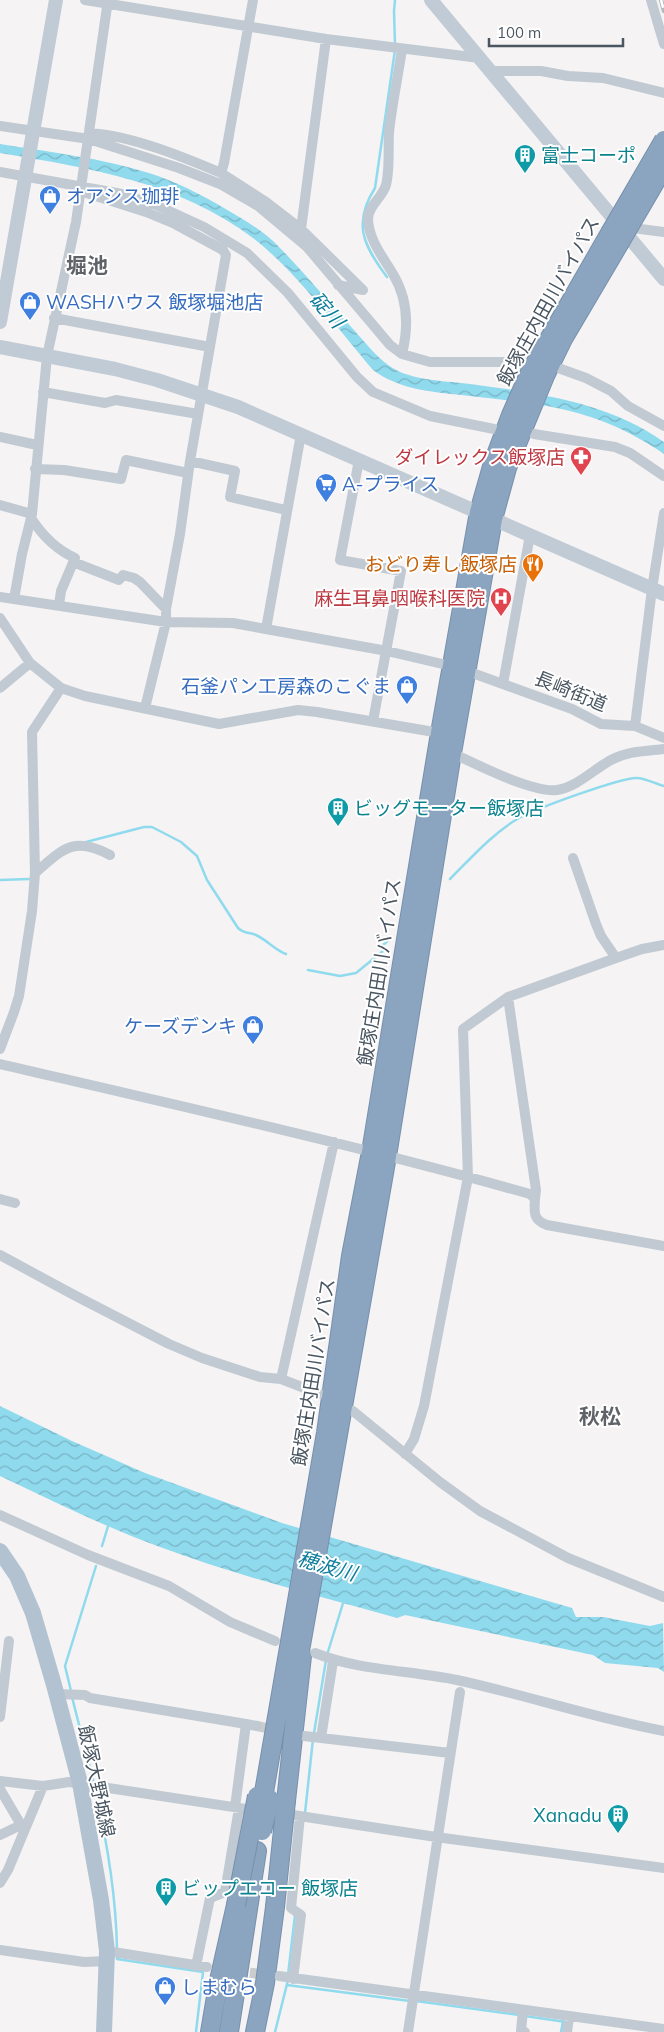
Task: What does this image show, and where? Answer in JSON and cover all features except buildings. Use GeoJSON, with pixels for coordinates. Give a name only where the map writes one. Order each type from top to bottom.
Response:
{"type":"FeatureCollection","features":[{"type":"Feature","properties":{"kind":"highway","name":"飯塚庄内田川バイパス"},"geometry":{"type":"LineString","coordinates":[[229,2032],[243,1905],[269,1799],[379,1154],[452,753],[459,668],[486,516],[506,468],[519,416],[539,370],[617,235],[664,140]]}},
{"type":"Feature","properties":{"kind":"highway","name":"飯塚庄内田川バイパス"},"geometry":{"type":"LineString","coordinates":[[617,235],[664,167]]}},
{"type":"Feature","properties":{"kind":"highway","name":"飯塚庄内田川バイパス"},"geometry":{"type":"LineString","coordinates":[[379,1154],[440,733],[459,668]]}},
{"type":"Feature","properties":{"kind":"highway","name":"飯塚庄内田川バイパス"},"geometry":{"type":"LineString","coordinates":[[269,1799],[268,1765],[299,1627]]}},
{"type":"Feature","properties":{"kind":"highway"},"geometry":{"type":"LineString","coordinates":[[210,2032],[218,1985],[243,1905],[269,1799]]}},
{"type":"Feature","properties":{"kind":"highway"},"geometry":{"type":"LineString","coordinates":[[255,2032],[265,1983],[275,1907],[269,1799]]}},
{"type":"Feature","properties":{"kind":"main road","name":"飯塚大野城線"},"geometry":{"type":"LineString","coordinates":[[0,1551],[17,1576],[33,1613],[60,1694],[83,1784],[101,1900],[112,1955],[104,2032]]}},
{"type":"Feature","properties":{"kind":"street"},"geometry":{"type":"LineString","coordinates":[[0,322],[56,0]]}},
{"type":"Feature","properties":{"kind":"street"},"geometry":{"type":"LineString","coordinates":[[85,0],[108,2],[326,39],[480,58]]}},
{"type":"Feature","properties":{"kind":"street"},"geometry":{"type":"LineString","coordinates":[[220,173],[224,163],[253,0]]}},
{"type":"Feature","properties":{"kind":"street"},"geometry":{"type":"LineString","coordinates":[[431,0],[492,71],[617,235],[664,279]]}},
{"type":"Feature","properties":{"kind":"street"},"geometry":{"type":"LineString","coordinates":[[651,0],[664,44]]}},
{"type":"Feature","properties":{"kind":"street"},"geometry":{"type":"LineString","coordinates":[[14,599],[31,516],[47,356],[70,252],[89,138],[108,2]]}},
{"type":"Feature","properties":{"kind":"street"},"geometry":{"type":"LineString","coordinates":[[301,229],[326,39]]}},
{"type":"Feature","properties":{"kind":"street"},"geometry":{"type":"LineString","coordinates":[[398,49],[386,185],[370,208],[368,218],[377,250],[394,276],[403,296],[407,315],[407,334],[402,354]]}},
{"type":"Feature","properties":{"kind":"street"},"geometry":{"type":"LineString","coordinates":[[492,71],[541,72],[603,78],[664,93]]}},
{"type":"Feature","properties":{"kind":"street"},"geometry":{"type":"LineString","coordinates":[[0,126],[33,132],[89,138],[179,168],[220,184],[258,206],[307,247],[390,345],[402,354],[430,362],[539,370],[586,378],[611,391],[628,406],[664,426]]}},
{"type":"Feature","properties":{"kind":"street"},"geometry":{"type":"LineString","coordinates":[[89,138],[102,134],[174,154],[220,173],[266,202],[301,229],[363,290],[338,285]]}},
{"type":"Feature","properties":{"kind":"street"},"geometry":{"type":"LineString","coordinates":[[0,172],[26,175],[122,194],[174,212],[204,227],[247,253],[288,293],[351,370],[373,392],[430,416],[494,429]]}},
{"type":"Feature","properties":{"kind":"street"},"geometry":{"type":"LineString","coordinates":[[81,187],[175,224],[224,250],[227,260],[190,461],[180,534],[166,609],[166,622],[145,708]]}},
{"type":"Feature","properties":{"kind":"street"},"geometry":{"type":"LineString","coordinates":[[617,235],[664,232]]}},
{"type":"Feature","properties":{"kind":"street"},"geometry":{"type":"LineString","coordinates":[[54,318],[210,347]]}},
{"type":"Feature","properties":{"kind":"street"},"geometry":{"type":"LineString","coordinates":[[0,347],[123,371],[202,394],[300,434],[658,591]]}},
{"type":"Feature","properties":{"kind":"street"},"geometry":{"type":"LineString","coordinates":[[43,392],[105,403],[116,400],[198,414]]}},
{"type":"Feature","properties":{"kind":"street"},"geometry":{"type":"LineString","coordinates":[[266,629],[300,434]]}},
{"type":"Feature","properties":{"kind":"street"},"geometry":{"type":"LineString","coordinates":[[534,434],[616,448],[630,453],[664,476]]}},
{"type":"Feature","properties":{"kind":"street"},"geometry":{"type":"LineString","coordinates":[[0,437],[37,445]]}},
{"type":"Feature","properties":{"kind":"street"},"geometry":{"type":"LineString","coordinates":[[35,469],[64,470],[121,479],[126,460],[188,474]]}},
{"type":"Feature","properties":{"kind":"street"},"geometry":{"type":"LineString","coordinates":[[359,460],[340,560],[401,571],[373,721]]}},
{"type":"Feature","properties":{"kind":"street"},"geometry":{"type":"LineString","coordinates":[[190,461],[235,470],[230,497],[286,510]]}},
{"type":"Feature","properties":{"kind":"street"},"geometry":{"type":"LineString","coordinates":[[0,505],[31,516],[36,527],[57,547],[75,558],[61,591],[59,606]]}},
{"type":"Feature","properties":{"kind":"street"},"geometry":{"type":"LineString","coordinates":[[635,726],[658,591],[664,513]]}},
{"type":"Feature","properties":{"kind":"street"},"geometry":{"type":"LineString","coordinates":[[503,684],[530,535]]}},
{"type":"Feature","properties":{"kind":"street"},"geometry":{"type":"LineString","coordinates":[[73,562],[119,580],[123,575],[134,578],[166,609]]}},
{"type":"Feature","properties":{"kind":"street","name":"長崎街道"},"geometry":{"type":"LineString","coordinates":[[0,597],[166,622],[234,623],[387,651],[459,668],[572,709],[601,724],[635,726],[664,738]]}},
{"type":"Feature","properties":{"kind":"street"},"geometry":{"type":"LineString","coordinates":[[0,618],[30,663],[61,688],[85,696],[219,724],[298,710],[440,733],[452,753],[497,774],[547,790],[567,787],[613,759],[632,752],[664,750]]}},
{"type":"Feature","properties":{"kind":"street"},"geometry":{"type":"LineString","coordinates":[[0,688],[30,663]]}},
{"type":"Feature","properties":{"kind":"street"},"geometry":{"type":"LineString","coordinates":[[0,1049],[18,996],[32,911],[35,873],[32,732],[61,688]]}},
{"type":"Feature","properties":{"kind":"street"},"geometry":{"type":"LineString","coordinates":[[35,873],[57,853],[66,848],[86,845],[110,855]]}},
{"type":"Feature","properties":{"kind":"street"},"geometry":{"type":"LineString","coordinates":[[573,858],[598,930],[616,958]]}},
{"type":"Feature","properties":{"kind":"street"},"geometry":{"type":"LineString","coordinates":[[405,1454],[414,1439],[424,1406],[468,1177],[463,1030],[508,997],[616,958],[664,945]]}},
{"type":"Feature","properties":{"kind":"street"},"geometry":{"type":"LineString","coordinates":[[508,997],[536,1190],[534,1216],[542,1223],[664,1246]]}},
{"type":"Feature","properties":{"kind":"street"},"geometry":{"type":"LineString","coordinates":[[0,1064],[334,1142],[530,1194],[535,1199]]}},
{"type":"Feature","properties":{"kind":"street"},"geometry":{"type":"LineString","coordinates":[[281,1378],[334,1142]]}},
{"type":"Feature","properties":{"kind":"street"},"geometry":{"type":"LineString","coordinates":[[0,1199],[15,1203]]}},
{"type":"Feature","properties":{"kind":"street"},"geometry":{"type":"LineString","coordinates":[[0,1255],[169,1344],[202,1358],[260,1377],[281,1378],[320,1394]]}},
{"type":"Feature","properties":{"kind":"street"},"geometry":{"type":"LineString","coordinates":[[353,1411],[405,1454],[480,1511],[568,1558],[664,1597]]}},
{"type":"Feature","properties":{"kind":"street"},"geometry":{"type":"LineString","coordinates":[[0,1515],[88,1555],[169,1586],[230,1622],[275,1641]]}},
{"type":"Feature","properties":{"kind":"street"},"geometry":{"type":"LineString","coordinates":[[0,1717],[3,1664],[9,1641]]}},
{"type":"Feature","properties":{"kind":"street"},"geometry":{"type":"LineString","coordinates":[[450,1753],[312,1737],[325,1658],[457,1680],[616,1722],[664,1731]]}},
{"type":"Feature","properties":{"kind":"street"},"geometry":{"type":"LineString","coordinates":[[408,2032],[436,1837],[460,1692]]}},
{"type":"Feature","properties":{"kind":"street"},"geometry":{"type":"LineString","coordinates":[[60,1694],[79,1694],[90,1698],[257,1726]]}},
{"type":"Feature","properties":{"kind":"street"},"geometry":{"type":"LineString","coordinates":[[0,1950],[84,1962],[112,1955],[201,1967],[210,1898],[226,1892],[246,1724]]}},
{"type":"Feature","properties":{"kind":"street"},"geometry":{"type":"LineString","coordinates":[[0,1781],[43,1786],[69,1782],[436,1837],[664,1868]]}},
{"type":"Feature","properties":{"kind":"street"},"geometry":{"type":"LineString","coordinates":[[0,1883],[8,1870],[23,1828],[43,1786]]}},
{"type":"Feature","properties":{"kind":"street"},"geometry":{"type":"LineString","coordinates":[[0,1790],[23,1828]]}},
{"type":"Feature","properties":{"kind":"street"},"geometry":{"type":"LineString","coordinates":[[303,1817],[291,1908],[301,1915],[287,1977],[412,1999],[523,2014],[569,2017],[664,2029]]}},
{"type":"Feature","properties":{"kind":"street"},"geometry":{"type":"LineString","coordinates":[[0,1835],[23,1828]]}},
{"type":"Feature","properties":{"kind":"street"},"geometry":{"type":"LineString","coordinates":[[523,2014],[521,2032],[525,2032]]}},
{"type":"Feature","properties":{"kind":"street"},"geometry":{"type":"LineString","coordinates":[[567,2032],[569,2017]]}},
{"type":"Feature","properties":{"kind":"water","name":"碇川"},"geometry":{"type":"Polygon","coordinates":[[[0,144],[112,163],[149,173],[187,188],[246,221],[273,241],[373,351],[396,370],[423,378],[521,391],[596,408],[642,428],[664,442],[664,454],[618,428],[577,413],[536,404],[432,392],[407,386],[384,377],[373,370],[316,301],[269,251],[225,219],[195,203],[164,190],[132,180],[67,165],[0,153],[0,144]]]}},
{"type":"Feature","properties":{"kind":"water","name":"穂波川"},"geometry":{"type":"Polygon","coordinates":[[[0,1406],[72,1441],[145,1473],[282,1523],[572,1608],[576,1617],[603,1617],[650,1626],[663,1623],[664,1672],[658,1668],[605,1663],[593,1655],[405,1615],[397,1618],[248,1576],[119,1531],[0,1476],[0,1406]]]}},
{"type":"Feature","properties":{"kind":"waterway"},"geometry":{"type":"LineString","coordinates":[[395,0],[395,44]]}},
{"type":"Feature","properties":{"kind":"waterway"},"geometry":{"type":"LineString","coordinates":[[387,277],[367,245],[363,224],[364,213],[375,188],[395,50]]}},
{"type":"Feature","properties":{"kind":"waterway"},"geometry":{"type":"LineString","coordinates":[[450,879],[491,838],[509,824],[528,814],[579,794],[630,779],[638,778],[664,786]]}},
{"type":"Feature","properties":{"kind":"waterway"},"geometry":{"type":"LineString","coordinates":[[86,842],[144,827],[152,827],[181,842],[197,856],[207,880],[238,928],[260,937],[286,954]]}},
{"type":"Feature","properties":{"kind":"waterway"},"geometry":{"type":"LineString","coordinates":[[0,880],[29,879]]}},
{"type":"Feature","properties":{"kind":"waterway"},"geometry":{"type":"LineString","coordinates":[[308,970],[340,976],[356,973],[383,951],[383,945],[391,938]]}},
{"type":"Feature","properties":{"kind":"waterway"},"geometry":{"type":"LineString","coordinates":[[102,1546],[109,1523]]}},
{"type":"Feature","properties":{"kind":"waterway"},"geometry":{"type":"LineString","coordinates":[[71,1691],[65,1666],[96,1566]]}},
{"type":"Feature","properties":{"kind":"waterway"},"geometry":{"type":"LineString","coordinates":[[327,1655],[344,1600]]}},
{"type":"Feature","properties":{"kind":"waterway"},"geometry":{"type":"LineString","coordinates":[[314,1733],[326,1660]]}},
{"type":"Feature","properties":{"kind":"waterway"},"geometry":{"type":"LineString","coordinates":[[72,1697],[94,1784]]}},
{"type":"Feature","properties":{"kind":"waterway"},"geometry":{"type":"LineString","coordinates":[[305,1813],[313,1739]]}},
{"type":"Feature","properties":{"kind":"waterway"},"geometry":{"type":"LineString","coordinates":[[95,1789],[110,1868],[117,1949]]}},
{"type":"Feature","properties":{"kind":"waterway"},"geometry":{"type":"LineString","coordinates":[[288,1975],[295,1915]]}},
{"type":"Feature","properties":{"kind":"waterway"},"geometry":{"type":"LineString","coordinates":[[117,1955],[117,1959],[203,1972],[196,2032]]}},
{"type":"Feature","properties":{"kind":"waterway"},"geometry":{"type":"LineString","coordinates":[[275,2032],[288,1980]]}},
{"type":"Feature","properties":{"kind":"waterway"},"geometry":{"type":"LineString","coordinates":[[287,1985],[410,2001]]}},
{"type":"Feature","properties":{"kind":"waterway"},"geometry":{"type":"LineString","coordinates":[[416,2001],[520,2015]]}},
{"type":"Feature","properties":{"kind":"waterway"},"geometry":{"type":"LineString","coordinates":[[525,2016],[566,2022]]}},
{"type":"Feature","properties":{"kind":"waterway"},"geometry":{"type":"LineString","coordinates":[[561,2032],[563,2021]]}},
{"type":"Feature","properties":{"kind":"tunnel"},"geometry":{"type":"LineString","coordinates":[[257,1726],[298,1735]]}},
{"type":"Feature","properties":{"kind":"tunnel"},"geometry":{"type":"LineString","coordinates":[[235,1971],[270,1975]]}},
{"type":"Feature","properties":{"kind":"railway"},"geometry":{"type":"LineString","coordinates":[[661,0],[664,11]]}},
{"type":"Feature","properties":{"kind":"place","name":"富士コーポ"},"geometry":{"type":"Point","coordinates":[525,174]}},
{"type":"Feature","properties":{"kind":"place","name":"オアシス珈琲"},"geometry":{"type":"Point","coordinates":[50,215]}},
{"type":"Feature","properties":{"kind":"place","name":"WASHハウス 飯塚堀池店"},"geometry":{"type":"Point","coordinates":[30,321]}},
{"type":"Feature","properties":{"kind":"place","name":"ダイレックス飯塚店"},"geometry":{"type":"Point","coordinates":[581,476]}},
{"type":"Feature","properties":{"kind":"place","name":"A-プライス"},"geometry":{"type":"Point","coordinates":[326,503]}},
{"type":"Feature","properties":{"kind":"place","name":"おどり寿し飯塚店"},"geometry":{"type":"Point","coordinates":[533,583]}},
{"type":"Feature","properties":{"kind":"place","name":"麻生耳鼻咽喉科医院"},"geometry":{"type":"Point","coordinates":[501,617]}},
{"type":"Feature","properties":{"kind":"place","name":"石釜パン工房森のこぐま"},"geometry":{"type":"Point","coordinates":[407,705]}},
{"type":"Feature","properties":{"kind":"place","name":"ビッグモーター飯塚店"},"geometry":{"type":"Point","coordinates":[338,827]}},
{"type":"Feature","properties":{"kind":"place","name":"ケーズデンキ"},"geometry":{"type":"Point","coordinates":[253,1045]}},
{"type":"Feature","properties":{"kind":"place","name":"Xanadu"},"geometry":{"type":"Point","coordinates":[618,1834]}},
{"type":"Feature","properties":{"kind":"place","name":"ビップエコー 飯塚店"},"geometry":{"type":"Point","coordinates":[166,1907]}},
{"type":"Feature","properties":{"kind":"place","name":"しまむら"},"geometry":{"type":"Point","coordinates":[165,2006]}},
{"type":"Feature","properties":{"kind":"district","name":"堀池"},"geometry":{"type":"Point","coordinates":[87,266]}},
{"type":"Feature","properties":{"kind":"district","name":"秋松"},"geometry":{"type":"Point","coordinates":[600,1417]}}]}
